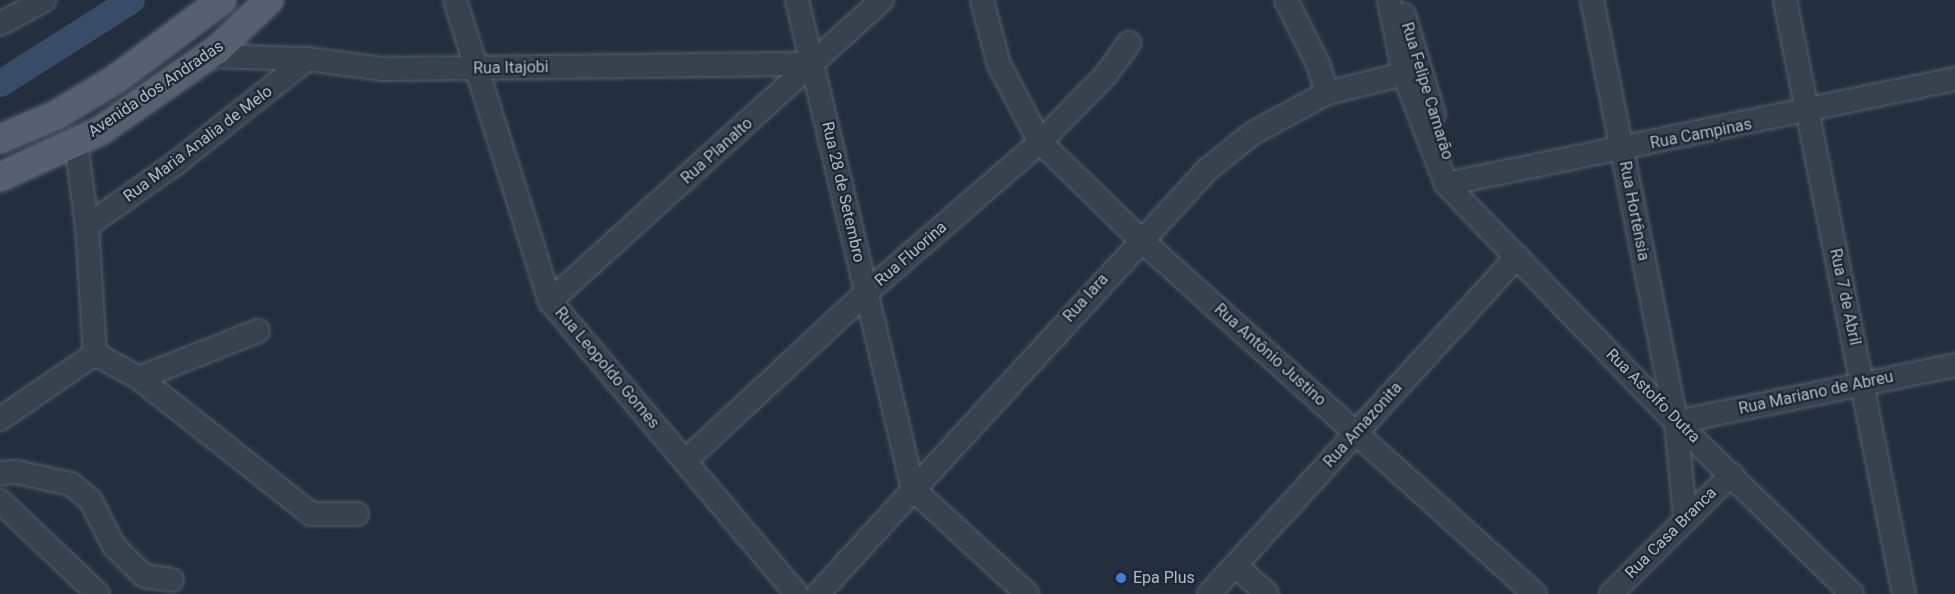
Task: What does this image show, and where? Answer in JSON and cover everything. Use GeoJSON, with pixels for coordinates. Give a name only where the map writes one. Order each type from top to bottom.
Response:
{"type":"FeatureCollection","features":[{"type":"Feature","properties":{"kind":"main road","name":"Avenida dos Andradas"},"geometry":{"type":"LineString","coordinates":[[0,139],[58,114],[116,79],[222,0]]}},
{"type":"Feature","properties":{"kind":"main road","name":"Avenida dos Andradas"},"geometry":{"type":"LineString","coordinates":[[0,177],[100,131],[208,56],[269,0]]}},
{"type":"Feature","properties":{"kind":"street"},"geometry":{"type":"LineString","coordinates":[[0,24],[44,0]]}},
{"type":"Feature","properties":{"kind":"street","name":"Rua Leopoldo Gomes"},"geometry":{"type":"LineString","coordinates":[[455,0],[550,301],[797,594]]}},
{"type":"Feature","properties":{"kind":"street","name":"Rua 28 de Setembro"},"geometry":{"type":"LineString","coordinates":[[797,0],[913,489]]}},
{"type":"Feature","properties":{"kind":"street","name":"Rua Planalto"},"geometry":{"type":"LineString","coordinates":[[550,301],[882,0]]}},
{"type":"Feature","properties":{"kind":"street","name":"Rua Antônio Justino"},"geometry":{"type":"LineString","coordinates":[[982,0],[999,65],[1018,105],[1040,142],[1140,239],[1535,594]]}},
{"type":"Feature","properties":{"kind":"street","name":"Rua Antônio Justino"},"geometry":{"type":"LineString","coordinates":[[995,0],[1018,105]]}},
{"type":"Feature","properties":{"kind":"street"},"geometry":{"type":"LineString","coordinates":[[1286,0],[1327,93]]}},
{"type":"Feature","properties":{"kind":"street","name":"Rua Felipe Camarão"},"geometry":{"type":"LineString","coordinates":[[1389,0],[1404,74],[1452,187]]}},
{"type":"Feature","properties":{"kind":"street","name":"Rua Felipe Camarão"},"geometry":{"type":"LineString","coordinates":[[1398,0],[1452,187]]}},
{"type":"Feature","properties":{"kind":"street","name":"Rua Hortênsia"},"geometry":{"type":"LineString","coordinates":[[1592,0],[1676,422],[1685,518]]}},
{"type":"Feature","properties":{"kind":"street","name":"Rua 7 de Abril"},"geometry":{"type":"LineString","coordinates":[[1785,0],[1904,594]]}},
{"type":"Feature","properties":{"kind":"street","name":"Rua Fluorina"},"geometry":{"type":"LineString","coordinates":[[686,460],[867,292],[1040,142],[1105,76],[1129,43]]}},
{"type":"Feature","properties":{"kind":"street","name":"Rua Itajobi"},"geometry":{"type":"LineString","coordinates":[[208,56],[307,59],[384,69],[813,64]]}},
{"type":"Feature","properties":{"kind":"street","name":"Rua Maria Analia de Melo"},"geometry":{"type":"LineString","coordinates":[[87,225],[176,163],[307,59]]}},
{"type":"Feature","properties":{"kind":"street","name":"Rua Iara"},"geometry":{"type":"LineString","coordinates":[[818,594],[1140,239],[1208,169],[1253,132],[1327,93],[1404,74]]}},
{"type":"Feature","properties":{"kind":"street","name":"Rua Campinas"},"geometry":{"type":"LineString","coordinates":[[1452,187],[1955,79]]}},
{"type":"Feature","properties":{"kind":"street"},"geometry":{"type":"LineString","coordinates":[[75,142],[87,225],[95,354]]}},
{"type":"Feature","properties":{"kind":"street","name":"Rua Astolfo Dutra"},"geometry":{"type":"LineString","coordinates":[[1452,187],[1676,422],[1732,474],[1852,594]]}},
{"type":"Feature","properties":{"kind":"street","name":"Rua Amazonita"},"geometry":{"type":"LineString","coordinates":[[1209,594],[1517,257]]}},
{"type":"Feature","properties":{"kind":"street"},"geometry":{"type":"LineString","coordinates":[[139,378],[258,331]]}},
{"type":"Feature","properties":{"kind":"street"},"geometry":{"type":"LineString","coordinates":[[95,354],[139,378],[267,475],[311,514],[357,514]]}},
{"type":"Feature","properties":{"kind":"street"},"geometry":{"type":"LineString","coordinates":[[0,419],[95,354]]}},
{"type":"Feature","properties":{"kind":"street","name":"Rua Mariano de Abreu"},"geometry":{"type":"LineString","coordinates":[[1676,422],[1955,365]]}},
{"type":"Feature","properties":{"kind":"street"},"geometry":{"type":"LineString","coordinates":[[0,473],[16,472],[71,484],[91,501],[114,546],[144,576],[172,580]]}},
{"type":"Feature","properties":{"kind":"street","name":"Rua Casa Branca"},"geometry":{"type":"LineString","coordinates":[[1611,594],[1685,518],[1732,474]]}},
{"type":"Feature","properties":{"kind":"street"},"geometry":{"type":"LineString","coordinates":[[913,489],[1027,594]]}},
{"type":"Feature","properties":{"kind":"street"},"geometry":{"type":"LineString","coordinates":[[0,501],[98,594]]}},
{"type":"Feature","properties":{"kind":"street"},"geometry":{"type":"LineString","coordinates":[[1235,565],[1267,594]]}},
{"type":"Feature","properties":{"kind":"waterway"},"geometry":{"type":"LineString","coordinates":[[0,83],[131,0]]}},
{"type":"Feature","properties":{"kind":"place","name":"Epa Plus"},"geometry":{"type":"Point","coordinates":[1121,578]}}]}
